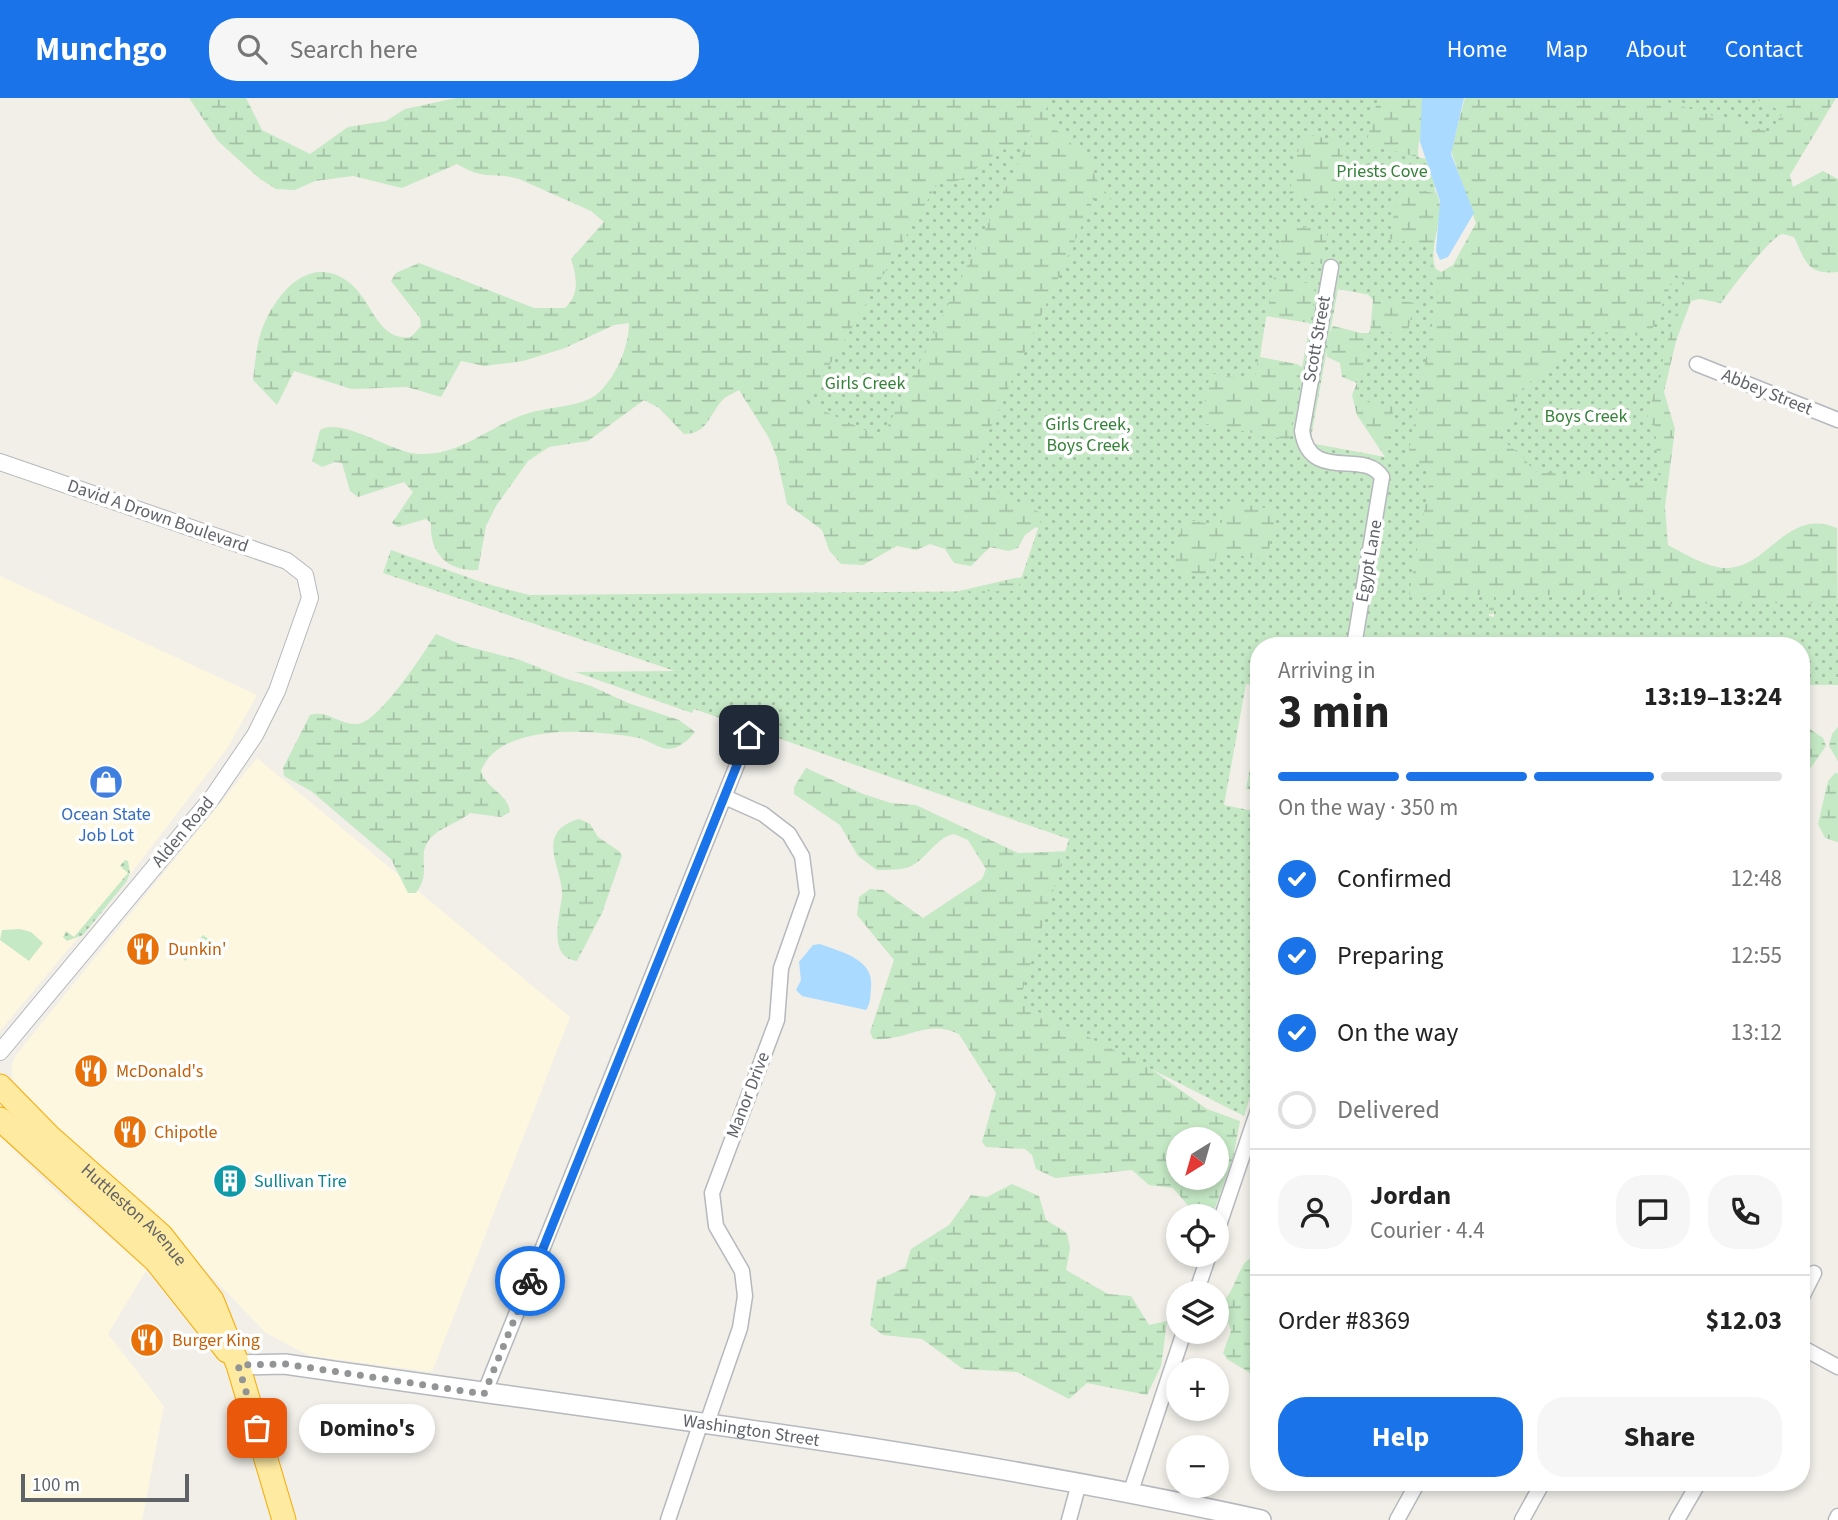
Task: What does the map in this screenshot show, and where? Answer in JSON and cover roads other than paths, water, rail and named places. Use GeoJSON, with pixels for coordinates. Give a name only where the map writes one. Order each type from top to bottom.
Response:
{"type":"FeatureCollection","features":[{"type":"Feature","properties":{"kind":"highway","name":"Huttleston Avenue"},"geometry":{"type":"LineString","coordinates":[[0,1086],[49,1136],[148,1222],[182,1259],[219,1312],[238,1365],[284,1520]]}},
{"type":"Feature","properties":{"kind":"highway","name":"Huttleston Avenue"},"geometry":{"type":"LineString","coordinates":[[0,1119],[156,1261],[238,1365]]}},
{"type":"Feature","properties":{"kind":"main road","name":"Washington Street"},"geometry":{"type":"LineString","coordinates":[[238,1365],[285,1364],[703,1425],[1131,1491],[1261,1520]]}},
{"type":"Feature","properties":{"kind":"street","name":"Scott Street"},"geometry":{"type":"LineString","coordinates":[[1331,267],[1304,411],[1304,443],[1311,454],[1323,460],[1373,468],[1382,477]]}},
{"type":"Feature","properties":{"kind":"street","name":"Abbey Street"},"geometry":{"type":"LineString","coordinates":[[1697,363],[1838,420]]}},
{"type":"Feature","properties":{"kind":"street","name":"David A Drown Boulevard"},"geometry":{"type":"LineString","coordinates":[[0,462],[287,561],[302,571],[308,581]]}},
{"type":"Feature","properties":{"kind":"street","name":"Egypt Lane"},"geometry":{"type":"LineString","coordinates":[[1355,637],[1382,477]]}},
{"type":"Feature","properties":{"kind":"street","name":"Alden Road"},"geometry":{"type":"LineString","coordinates":[[0,1052],[234,769],[264,719],[285,671],[309,602],[308,581]]}},
{"type":"Feature","properties":{"kind":"street"},"geometry":{"type":"LineString","coordinates":[[484,1394],[749,735]]}},
{"type":"Feature","properties":{"kind":"street","name":"Manor Drive"},"geometry":{"type":"LineString","coordinates":[[668,1520],[740,1328],[745,1296],[742,1271],[716,1226],[712,1192],[774,1031],[779,1012],[781,968],[803,913],[807,894],[805,865],[789,834],[763,814],[724,797]]}},
{"type":"Feature","properties":{"kind":"street"},"geometry":{"type":"LineString","coordinates":[[1226,1204],[1250,1134]]}},
{"type":"Feature","properties":{"kind":"street"},"geometry":{"type":"LineString","coordinates":[[1810,1281],[1814,1273]]}},
{"type":"Feature","properties":{"kind":"street"},"geometry":{"type":"LineString","coordinates":[[1131,1491],[1180,1344]]}},
{"type":"Feature","properties":{"kind":"street"},"geometry":{"type":"LineString","coordinates":[[1810,1352],[1838,1367]]}},
{"type":"Feature","properties":{"kind":"street"},"geometry":{"type":"LineString","coordinates":[[1069,1520],[1079,1483]]}},
{"type":"Feature","properties":{"kind":"street"},"geometry":{"type":"LineString","coordinates":[[1397,1520],[1413,1491]]}},
{"type":"Feature","properties":{"kind":"street"},"geometry":{"type":"LineString","coordinates":[[1522,1520],[1538,1491]]}},
{"type":"Feature","properties":{"kind":"street"},"geometry":{"type":"LineString","coordinates":[[1677,1520],[1694,1491]]}},
{"type":"Feature","properties":{"kind":"water"},"geometry":{"type":"Polygon","coordinates":[[[1422,98],[1464,98],[1451,154],[1474,213],[1448,257],[1440,260],[1436,251],[1440,201],[1420,142],[1422,98]]]}},
{"type":"Feature","properties":{"kind":"water"},"geometry":{"type":"Polygon","coordinates":[[[820,944],[855,958],[868,970],[871,988],[870,1002],[866,1010],[802,996],[796,990],[801,980],[799,962],[813,945],[820,944]]]}},
{"type":"Feature","properties":{"kind":"place","name":"Ocean State Job Lot"},"geometry":{"type":"Point","coordinates":[106,782]}},
{"type":"Feature","properties":{"kind":"place","name":"Dunkin'"},"geometry":{"type":"Point","coordinates":[143,949]}},
{"type":"Feature","properties":{"kind":"place","name":"McDonald's"},"geometry":{"type":"Point","coordinates":[91,1071]}},
{"type":"Feature","properties":{"kind":"place","name":"Chipotle"},"geometry":{"type":"Point","coordinates":[130,1132]}},
{"type":"Feature","properties":{"kind":"place","name":"Sullivan Tire"},"geometry":{"type":"Point","coordinates":[230,1181]}},
{"type":"Feature","properties":{"kind":"place","name":"Burger King"},"geometry":{"type":"Point","coordinates":[147,1340]}},
{"type":"Feature","properties":{"kind":"place","name":"Domino's"},"geometry":{"type":"Point","coordinates":[257,1428]}},
{"type":"Feature","properties":{"kind":"park label","name":"Priests Cove"},"geometry":{"type":"Point","coordinates":[1382,171]}},
{"type":"Feature","properties":{"kind":"park label","name":"Girls Creek"},"geometry":{"type":"Point","coordinates":[865,383]}},
{"type":"Feature","properties":{"kind":"park label","name":"Boys Creek"},"geometry":{"type":"Point","coordinates":[1586,416]}},
{"type":"Feature","properties":{"kind":"park label","name":"Girls Creek, Boys Creek"},"geometry":{"type":"Point","coordinates":[1088,434]}}]}
